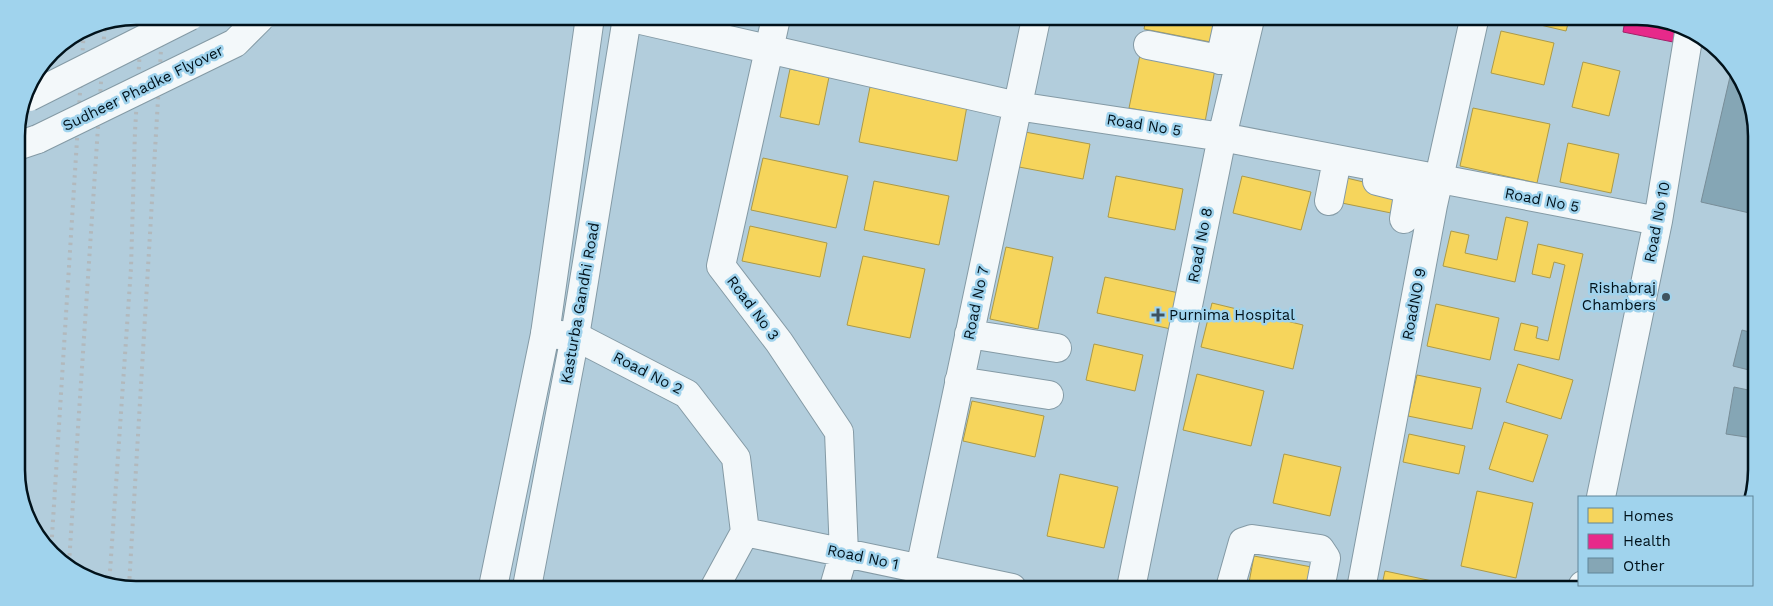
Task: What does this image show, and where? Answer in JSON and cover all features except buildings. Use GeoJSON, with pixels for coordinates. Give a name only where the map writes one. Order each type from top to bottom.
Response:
{"type":"FeatureCollection","features":[{"type":"Feature","properties":{"kind":"street"},"geometry":{"type":"LineString","coordinates":[[33,94],[173,25]]}},
{"type":"Feature","properties":{"kind":"street","name":"Sudheer Phadke Flyover"},"geometry":{"type":"LineString","coordinates":[[25,143],[83,118],[235,43],[253,25]]}},
{"type":"Feature","properties":{"kind":"street","name":"Kasturba Gandhi Road"},"geometry":{"type":"LineString","coordinates":[[494,581],[545,334],[589,25]]}},
{"type":"Feature","properties":{"kind":"street","name":"Kasturba Gandhi Road"},"geometry":{"type":"LineString","coordinates":[[528,581],[575,336],[626,25]]}},
{"type":"Feature","properties":{"kind":"street","name":"Road No 5"},"geometry":{"type":"LineString","coordinates":[[664,25],[1018,106],[1222,137],[1358,171],[1418,207],[1658,221]]}},
{"type":"Feature","properties":{"kind":"street","name":"Road No 3"},"geometry":{"type":"LineString","coordinates":[[775,25],[721,266],[779,342],[839,432],[844,553],[836,581]]}},
{"type":"Feature","properties":{"kind":"street","name":"Road No 7"},"geometry":{"type":"LineString","coordinates":[[918,578],[975,335],[1035,25]]}},
{"type":"Feature","properties":{"kind":"street"},"geometry":{"type":"LineString","coordinates":[[1148,45],[1230,62],[1229,25]]}},
{"type":"Feature","properties":{"kind":"street","name":"Road No 8"},"geometry":{"type":"LineString","coordinates":[[1132,581],[1222,137],[1230,62],[1247,25]]}},
{"type":"Feature","properties":{"kind":"street","name":"RoadNO 9"},"geometry":{"type":"LineString","coordinates":[[1362,581],[1418,207],[1473,25]]}},
{"type":"Feature","properties":{"kind":"street","name":"Road No 10"},"geometry":{"type":"LineString","coordinates":[[1601,496],[1658,221],[1688,37]]}},
{"type":"Feature","properties":{"kind":"street"},"geometry":{"type":"LineString","coordinates":[[1329,201],[1358,171]]}},
{"type":"Feature","properties":{"kind":"street","name":"Road No 2"},"geometry":{"type":"LineString","coordinates":[[545,334],[575,336],[688,394],[736,458],[745,532]]}},
{"type":"Feature","properties":{"kind":"street"},"geometry":{"type":"LineString","coordinates":[[975,335],[1057,348]]}},
{"type":"Feature","properties":{"kind":"street"},"geometry":{"type":"LineString","coordinates":[[965,382],[1049,396]]}},
{"type":"Feature","properties":{"kind":"street"},"geometry":{"type":"LineString","coordinates":[[719,581],[745,532]]}},
{"type":"Feature","properties":{"kind":"street","name":"Road No 1"},"geometry":{"type":"LineString","coordinates":[[745,532],[844,553],[918,578],[946,581]]}},
{"type":"Feature","properties":{"kind":"street"},"geometry":{"type":"LineString","coordinates":[[1232,581],[1243,542],[1252,539],[1320,549],[1326,558],[1322,581]]}},
{"type":"Feature","properties":{"kind":"pier"},"geometry":{"type":"Polygon","coordinates":[[[129,25],[292,25],[184,87],[36,87],[48,69],[69,48],[94,33],[115,27],[129,25]]]}},
{"type":"Feature","properties":{"kind":"railway"},"geometry":{"type":"LineString","coordinates":[[110,578],[131,268],[135,131],[141,25]]}},
{"type":"Feature","properties":{"kind":"railway"},"geometry":{"type":"LineString","coordinates":[[129,581],[162,25]]}},
{"type":"Feature","properties":{"kind":"railway"},"geometry":{"type":"LineString","coordinates":[[69,558],[104,30]]}},
{"type":"Feature","properties":{"kind":"railway"},"geometry":{"type":"LineString","coordinates":[[52,541],[83,39]]}},
{"type":"Feature","properties":{"kind":"place","name":"Rishabraj Chambers"},"geometry":{"type":"Point","coordinates":[1666,297]}},
{"type":"Feature","properties":{"kind":"place","name":"Purnima Hospital"},"geometry":{"type":"Point","coordinates":[1158,315]}}]}
